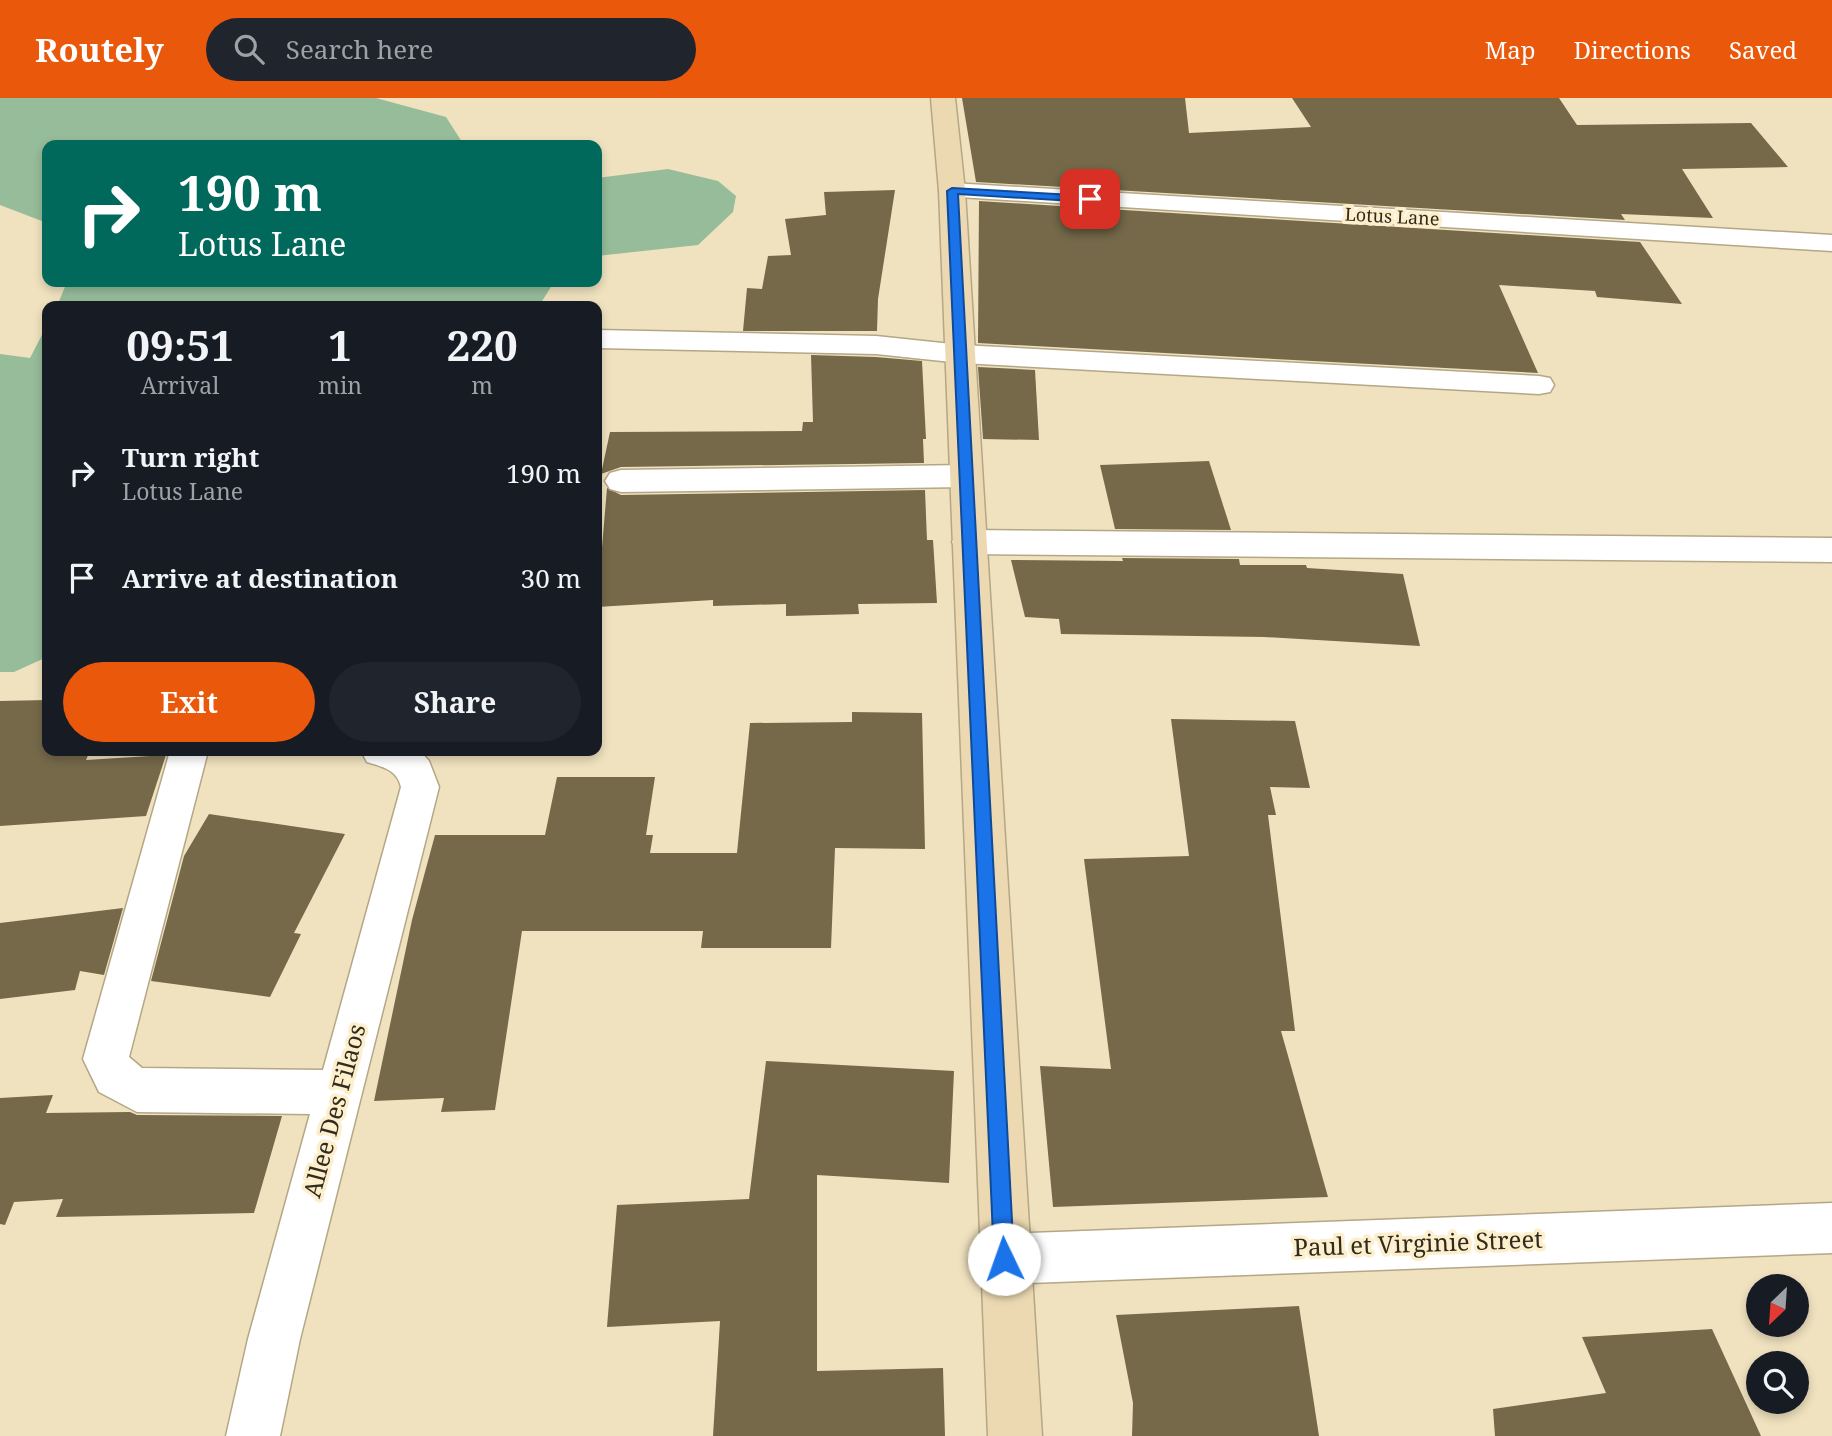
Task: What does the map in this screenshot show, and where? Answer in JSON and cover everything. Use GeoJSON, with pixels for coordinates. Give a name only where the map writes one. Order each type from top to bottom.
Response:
{"type":"FeatureCollection","features":[{"type":"Feature","properties":{"kind":"main road"},"geometry":{"type":"LineString","coordinates":[[943,98],[952,191],[961,354],[1004,1259],[1015,1436]]}},
{"type":"Feature","properties":{"kind":"street","name":"Lotus Lane"},"geometry":{"type":"LineString","coordinates":[[952,191],[1832,243]]}},
{"type":"Feature","properties":{"kind":"street"},"geometry":{"type":"LineString","coordinates":[[602,339],[876,345],[961,354],[1539,385]]}},
{"type":"Feature","properties":{"kind":"street"},"geometry":{"type":"LineString","coordinates":[[621,481],[966,476]]}},
{"type":"Feature","properties":{"kind":"street"},"geometry":{"type":"LineString","coordinates":[[969,542],[1832,550]]}},
{"type":"Feature","properties":{"kind":"street"},"geometry":{"type":"LineString","coordinates":[[187,756],[106,1059],[115,1077],[137,1090],[340,1092]]}},
{"type":"Feature","properties":{"kind":"street","name":"Allee Des Filaos"},"geometry":{"type":"LineString","coordinates":[[253,1436],[274,1339],[420,787],[418,772],[402,756]]}},
{"type":"Feature","properties":{"kind":"street","name":"Paul et Virginie Street"},"geometry":{"type":"LineString","coordinates":[[1004,1259],[1832,1228]]}},
{"type":"Feature","properties":{"kind":"green space"},"geometry":{"type":"Polygon","coordinates":[[[0,98],[376,98],[446,117],[461,140],[42,140],[42,221],[0,205],[0,98]]]}},
{"type":"Feature","properties":{"kind":"green space"},"geometry":{"type":"Polygon","coordinates":[[[668,169],[718,181],[736,196],[733,212],[698,245],[602,255],[602,177],[668,169]]]}},
{"type":"Feature","properties":{"kind":"green space"},"geometry":{"type":"Polygon","coordinates":[[[65,287],[551,287],[542,301],[59,301],[65,287]]]}},
{"type":"Feature","properties":{"kind":"green space"},"geometry":{"type":"Polygon","coordinates":[[[42,335],[42,659],[14,672],[0,672],[0,354],[30,358],[42,335]]]}},
{"type":"Feature","properties":{"kind":"building"},"geometry":{"type":"Polygon","coordinates":[[[962,98],[1185,98],[1189,133],[1311,127],[1292,98],[1559,98],[1577,125],[1751,123],[1788,167],[1682,169],[1713,218],[1621,214],[1625,220],[976,182],[962,98]]]}},
{"type":"Feature","properties":{"kind":"building"},"geometry":{"type":"Polygon","coordinates":[[[895,190],[878,299],[877,331],[743,331],[747,288],[762,289],[768,256],[791,255],[785,219],[826,215],[824,192],[895,190]]]}},
{"type":"Feature","properties":{"kind":"building"},"geometry":{"type":"Polygon","coordinates":[[[979,201],[1640,242],[1682,304],[1597,297],[1595,291],[1499,285],[1538,373],[978,343],[979,201]]]}},
{"type":"Feature","properties":{"kind":"building"},"geometry":{"type":"Polygon","coordinates":[[[811,355],[922,361],[926,439],[923,439],[924,463],[621,467],[602,474],[610,432],[802,431],[803,422],[813,422],[811,355]]]}},
{"type":"Feature","properties":{"kind":"building"},"geometry":{"type":"Polygon","coordinates":[[[978,367],[1035,370],[1039,440],[983,439],[978,367]]]}},
{"type":"Feature","properties":{"kind":"building"},"geometry":{"type":"Polygon","coordinates":[[[1209,461],[1231,530],[1115,529],[1100,465],[1209,461]]]}},
{"type":"Feature","properties":{"kind":"building"},"geometry":{"type":"Polygon","coordinates":[[[607,488],[621,495],[925,490],[927,540],[933,540],[937,603],[858,604],[859,614],[786,616],[786,604],[713,606],[713,600],[602,607],[602,548],[607,488]]]}},
{"type":"Feature","properties":{"kind":"building"},"geometry":{"type":"Polygon","coordinates":[[[1122,558],[1239,559],[1240,565],[1306,565],[1307,568],[1403,574],[1420,646],[1264,637],[1061,634],[1059,619],[1025,617],[1011,560],[1123,561],[1122,558]]]}},
{"type":"Feature","properties":{"kind":"building"},"geometry":{"type":"Polygon","coordinates":[[[42,700],[42,756],[88,756],[86,760],[166,756],[146,816],[0,826],[0,701],[42,700]]]}},
{"type":"Feature","properties":{"kind":"building"},"geometry":{"type":"Polygon","coordinates":[[[852,712],[922,713],[925,849],[835,848],[831,948],[701,948],[703,931],[522,931],[495,1110],[441,1112],[444,1098],[374,1101],[412,920],[435,835],[545,835],[557,777],[655,777],[646,835],[653,835],[650,853],[737,853],[750,723],[852,722],[852,712]]]}},
{"type":"Feature","properties":{"kind":"building"},"geometry":{"type":"Polygon","coordinates":[[[1171,719],[1295,721],[1310,788],[1270,787],[1276,815],[1268,815],[1295,1031],[1281,1031],[1328,1197],[1053,1207],[1040,1066],[1111,1069],[1084,859],[1189,856],[1171,719]]]}},
{"type":"Feature","properties":{"kind":"building"},"geometry":{"type":"Polygon","coordinates":[[[209,814],[345,834],[294,933],[301,934],[270,997],[151,981],[184,856],[209,814]]]}},
{"type":"Feature","properties":{"kind":"building"},"geometry":{"type":"Polygon","coordinates":[[[123,908],[104,975],[80,971],[75,990],[0,999],[0,923],[123,908]]]}},
{"type":"Feature","properties":{"kind":"building"},"geometry":{"type":"Polygon","coordinates":[[[766,1061],[954,1071],[949,1183],[817,1175],[817,1371],[943,1368],[945,1436],[713,1436],[720,1321],[607,1327],[617,1205],[749,1199],[766,1061]]]}},
{"type":"Feature","properties":{"kind":"building"},"geometry":{"type":"Polygon","coordinates":[[[53,1095],[46,1113],[282,1116],[254,1213],[56,1217],[63,1199],[14,1202],[5,1225],[0,1224],[0,1098],[53,1095]]]}},
{"type":"Feature","properties":{"kind":"building"},"geometry":{"type":"Polygon","coordinates":[[[1299,1306],[1319,1436],[1132,1436],[1133,1403],[1116,1315],[1299,1306]]]}},
{"type":"Feature","properties":{"kind":"building"},"geometry":{"type":"Polygon","coordinates":[[[1712,1329],[1746,1403],[1746,1414],[1751,1414],[1761,1436],[1495,1436],[1493,1409],[1606,1393],[1582,1337],[1712,1329]]]}},
{"type":"Feature","properties":{"kind":"route"},"geometry":{"type":"LineString","coordinates":[[1004,1259],[952,191],[1090,199]]}}]}
